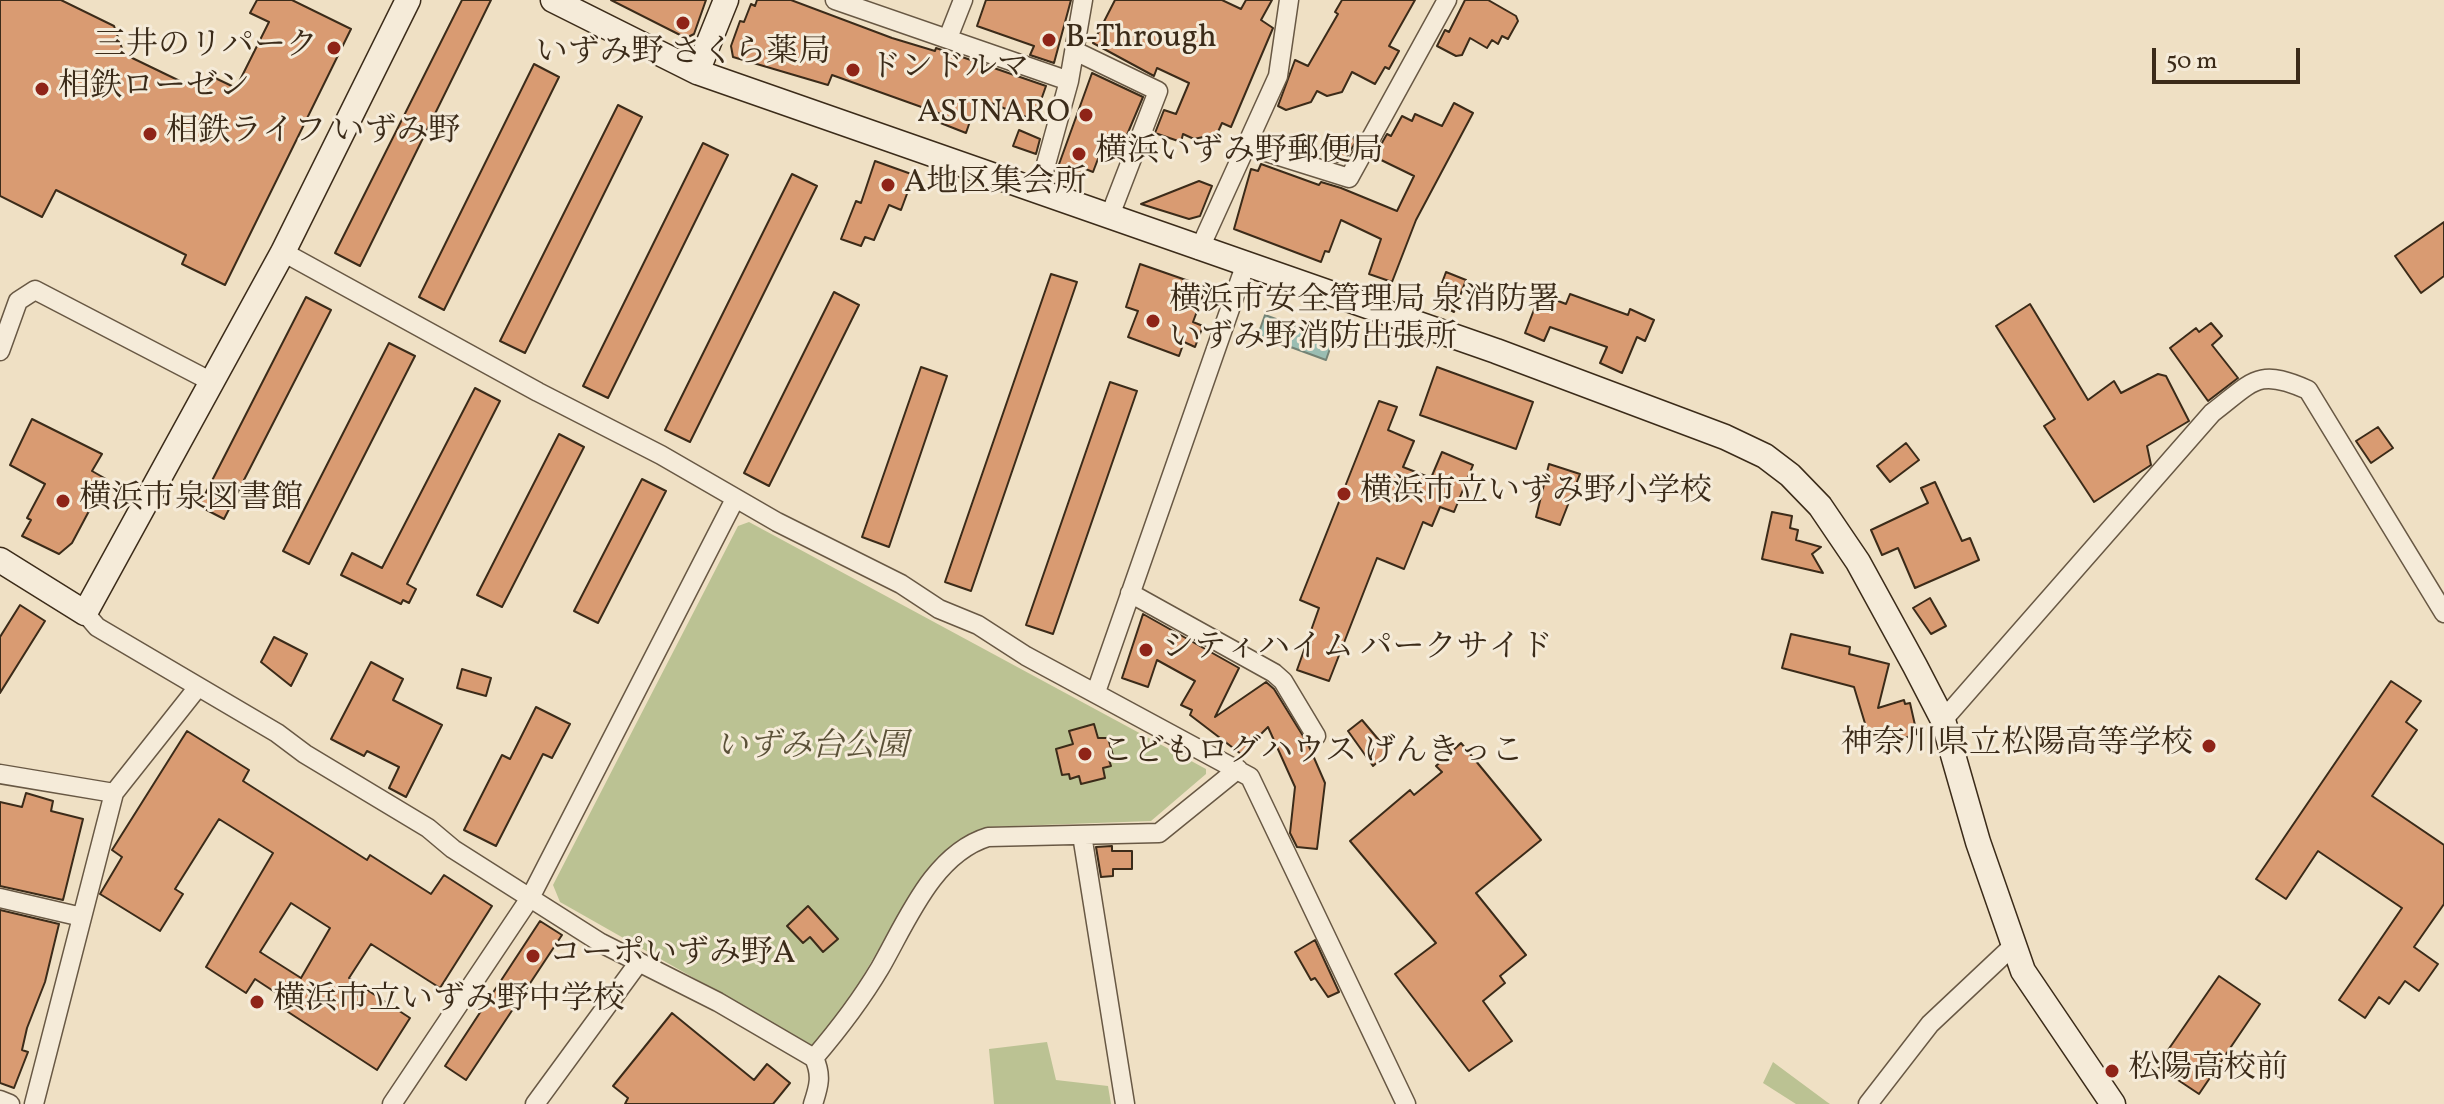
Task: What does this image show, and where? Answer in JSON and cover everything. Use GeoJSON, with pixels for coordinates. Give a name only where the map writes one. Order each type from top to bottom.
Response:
{"type":"FeatureCollection","features":[{"type":"Feature","properties":{"kind":"street"},"geometry":{"type":"LineString","coordinates":[[85,613],[283,252],[408,0]]}},
{"type":"Feature","properties":{"kind":"street"},"geometry":{"type":"LineString","coordinates":[[553,0],[697,72],[1199,250],[1496,351],[1725,437],[1765,456],[1790,475],[1820,506],[1858,562],[1943,720],[1978,842],[2023,971],[2113,1104]]}},
{"type":"Feature","properties":{"kind":"street"},"geometry":{"type":"LineString","coordinates":[[697,72],[726,0]]}},
{"type":"Feature","properties":{"kind":"street"},"geometry":{"type":"LineString","coordinates":[[948,38],[963,0]]}},
{"type":"Feature","properties":{"kind":"street"},"geometry":{"type":"LineString","coordinates":[[1038,193],[1069,81],[1083,0]]}},
{"type":"Feature","properties":{"kind":"street"},"geometry":{"type":"LineString","coordinates":[[1199,250],[1278,76],[1289,0]]}},
{"type":"Feature","properties":{"kind":"street"},"geometry":{"type":"LineString","coordinates":[[1247,146],[1349,178],[1447,0]]}},
{"type":"Feature","properties":{"kind":"street"},"geometry":{"type":"LineString","coordinates":[[842,1],[1069,81]]}},
{"type":"Feature","properties":{"kind":"street"},"geometry":{"type":"LineString","coordinates":[[1075,51],[1158,91],[1109,218]]}},
{"type":"Feature","properties":{"kind":"street"},"geometry":{"type":"LineString","coordinates":[[283,252],[538,392],[661,455],[735,499],[822,542],[862,567],[901,584],[939,609],[978,625],[1026,656],[1250,777],[1406,1104]]}},
{"type":"Feature","properties":{"kind":"street"},"geometry":{"type":"LineString","coordinates":[[1096,692],[1245,266]]}},
{"type":"Feature","properties":{"kind":"street"},"geometry":{"type":"LineString","coordinates":[[0,351],[18,301],[35,290],[212,382]]}},
{"type":"Feature","properties":{"kind":"street"},"geometry":{"type":"LineString","coordinates":[[1943,720],[2212,413],[2254,381],[2279,377],[2308,390],[2444,613]]}},
{"type":"Feature","properties":{"kind":"street"},"geometry":{"type":"LineString","coordinates":[[392,1104],[530,898],[735,499]]}},
{"type":"Feature","properties":{"kind":"street"},"geometry":{"type":"LineString","coordinates":[[0,560],[85,613],[97,627],[277,733],[386,806],[428,828],[530,898],[814,1058],[820,1070],[813,1104]]}},
{"type":"Feature","properties":{"kind":"street"},"geometry":{"type":"LineString","coordinates":[[1130,593],[1274,673],[1283,681],[1316,736]]}},
{"type":"Feature","properties":{"kind":"street"},"geometry":{"type":"LineString","coordinates":[[34,1104],[114,793],[198,687]]}},
{"type":"Feature","properties":{"kind":"street"},"geometry":{"type":"LineString","coordinates":[[814,1058],[841,1026],[880,968],[921,894],[969,843],[988,837],[1159,833],[1238,769]]}},
{"type":"Feature","properties":{"kind":"street"},"geometry":{"type":"LineString","coordinates":[[0,774],[114,793]]}},
{"type":"Feature","properties":{"kind":"street"},"geometry":{"type":"LineString","coordinates":[[1082,835],[1125,1104]]}},
{"type":"Feature","properties":{"kind":"street"},"geometry":{"type":"LineString","coordinates":[[0,898],[82,917]]}},
{"type":"Feature","properties":{"kind":"street"},"geometry":{"type":"LineString","coordinates":[[1868,1104],[1930,1024],[2014,945]]}},
{"type":"Feature","properties":{"kind":"street"},"geometry":{"type":"LineString","coordinates":[[535,1104],[639,962]]}},
{"type":"Feature","properties":{"kind":"street"},"geometry":{"type":"LineString","coordinates":[[0,1100],[10,1104]]}},
{"type":"Feature","properties":{"kind":"green space","name":"いずみ台公園"},"geometry":{"type":"Polygon","coordinates":[[[749,522],[1206,769],[1206,774],[1151,821],[987,827],[959,842],[935,864],[913,893],[854,991],[834,1021],[812,1045],[560,902],[553,885],[738,526],[749,522]]]}},
{"type":"Feature","properties":{"kind":"green space"},"geometry":{"type":"Polygon","coordinates":[[[1047,1042],[1056,1080],[1108,1086],[1111,1104],[994,1104],[989,1049],[1047,1042]]]}},
{"type":"Feature","properties":{"kind":"green space"},"geometry":{"type":"Polygon","coordinates":[[[1773,1062],[1830,1104],[1796,1104],[1763,1083],[1773,1062]]]}},
{"type":"Feature","properties":{"kind":"water"},"geometry":{"type":"Polygon","coordinates":[[[1265,315],[1333,340],[1326,360],[1258,335],[1265,315]]]}},
{"type":"Feature","properties":{"kind":"building","name":"相鉄ライフ いずみ野"},"geometry":{"type":"Polygon","coordinates":[[[0,0],[61,0],[114,26],[124,54],[184,83],[211,76],[236,88],[269,22],[250,13],[257,0],[292,0],[351,29],[225,285],[182,264],[186,255],[56,190],[42,217],[0,196],[0,0]]]}},
{"type":"Feature","properties":{"kind":"building"},"geometry":{"type":"Polygon","coordinates":[[[462,0],[491,0],[360,266],[335,253],[462,0]]]}},
{"type":"Feature","properties":{"kind":"building"},"geometry":{"type":"Polygon","coordinates":[[[611,0],[706,0],[694,34],[686,38],[611,0]]]}},
{"type":"Feature","properties":{"kind":"building"},"geometry":{"type":"Polygon","coordinates":[[[757,0],[791,0],[892,38],[935,51],[936,48],[1046,86],[1034,120],[978,98],[966,133],[938,122],[941,114],[832,75],[828,85],[733,57],[731,46],[740,21],[744,22],[751,4],[755,6],[757,0]]]}},
{"type":"Feature","properties":{"kind":"building"},"geometry":{"type":"Polygon","coordinates":[[[986,0],[1071,0],[1054,63],[1030,55],[1034,46],[977,26],[986,0]]]}},
{"type":"Feature","properties":{"kind":"building"},"geometry":{"type":"Polygon","coordinates":[[[1115,0],[1222,0],[1241,9],[1246,0],[1272,0],[1261,20],[1273,28],[1231,127],[1222,123],[1217,134],[1194,139],[1183,134],[1181,142],[1155,133],[1164,110],[1176,114],[1189,83],[1157,68],[1154,76],[1093,43],[1115,0]]]}},
{"type":"Feature","properties":{"kind":"building"},"geometry":{"type":"Polygon","coordinates":[[[1342,0],[1415,0],[1389,46],[1399,51],[1389,69],[1385,67],[1375,84],[1352,72],[1342,92],[1327,96],[1317,91],[1311,102],[1286,110],[1278,106],[1295,60],[1308,66],[1338,14],[1335,12],[1342,0]]]}},
{"type":"Feature","properties":{"kind":"building"},"geometry":{"type":"Polygon","coordinates":[[[1465,0],[1488,0],[1516,16],[1518,21],[1508,39],[1502,36],[1498,44],[1492,40],[1487,48],[1470,38],[1462,55],[1456,56],[1437,46],[1445,30],[1449,32],[1465,0]]]}},
{"type":"Feature","properties":{"kind":"building"},"geometry":{"type":"Polygon","coordinates":[[[534,64],[559,77],[444,310],[419,297],[534,64]]]}},
{"type":"Feature","properties":{"kind":"building"},"geometry":{"type":"Polygon","coordinates":[[[1092,73],[1143,97],[1121,149],[1104,143],[1093,172],[1083,168],[1080,175],[1058,167],[1092,73]]]}},
{"type":"Feature","properties":{"kind":"building"},"geometry":{"type":"Polygon","coordinates":[[[1454,103],[1473,113],[1416,220],[1392,282],[1369,274],[1381,239],[1341,220],[1329,252],[1325,251],[1321,262],[1234,229],[1251,169],[1258,171],[1261,164],[1319,185],[1321,182],[1341,188],[1397,211],[1414,176],[1375,157],[1383,141],[1387,134],[1391,136],[1402,116],[1412,121],[1415,114],[1442,126],[1454,103]]]}},
{"type":"Feature","properties":{"kind":"building"},"geometry":{"type":"Polygon","coordinates":[[[618,105],[642,117],[525,353],[500,341],[618,105]]]}},
{"type":"Feature","properties":{"kind":"building"},"geometry":{"type":"Polygon","coordinates":[[[1019,130],[1040,139],[1036,154],[1013,146],[1019,130]]]}},
{"type":"Feature","properties":{"kind":"building"},"geometry":{"type":"Polygon","coordinates":[[[1354,137],[1355,143],[1345,160],[1338,162],[1325,158],[1322,144],[1354,137]]]}},
{"type":"Feature","properties":{"kind":"building"},"geometry":{"type":"Polygon","coordinates":[[[703,143],[728,155],[608,398],[583,386],[703,143]]]}},
{"type":"Feature","properties":{"kind":"building"},"geometry":{"type":"Polygon","coordinates":[[[875,161],[914,175],[901,210],[889,205],[874,240],[865,237],[861,246],[841,239],[856,201],[861,203],[875,161]]]}},
{"type":"Feature","properties":{"kind":"building"},"geometry":{"type":"Polygon","coordinates":[[[792,174],[817,186],[690,442],[665,430],[792,174]]]}},
{"type":"Feature","properties":{"kind":"building"},"geometry":{"type":"Polygon","coordinates":[[[1199,181],[1212,186],[1200,216],[1189,219],[1141,204],[1199,181]]]}},
{"type":"Feature","properties":{"kind":"building"},"geometry":{"type":"Polygon","coordinates":[[[2444,222],[2444,276],[2421,293],[2395,256],[2444,222]]]}},
{"type":"Feature","properties":{"kind":"building"},"geometry":{"type":"Polygon","coordinates":[[[1140,264],[1206,287],[1193,322],[1203,326],[1195,347],[1184,342],[1179,356],[1128,337],[1138,311],[1126,307],[1140,264]]]}},
{"type":"Feature","properties":{"kind":"building"},"geometry":{"type":"Polygon","coordinates":[[[1446,272],[1466,280],[1454,312],[1435,302],[1446,272]]]}},
{"type":"Feature","properties":{"kind":"building"},"geometry":{"type":"Polygon","coordinates":[[[1051,274],[1077,282],[971,591],[945,582],[1051,274]]]}},
{"type":"Feature","properties":{"kind":"building"},"geometry":{"type":"Polygon","coordinates":[[[834,292],[859,305],[769,486],[744,473],[834,292]]]}},
{"type":"Feature","properties":{"kind":"building"},"geometry":{"type":"Polygon","coordinates":[[[1540,294],[1566,304],[1570,294],[1628,315],[1630,309],[1654,320],[1645,341],[1637,337],[1622,373],[1600,363],[1607,347],[1550,327],[1544,341],[1525,333],[1540,294]]]}},
{"type":"Feature","properties":{"kind":"building"},"geometry":{"type":"Polygon","coordinates":[[[306,297],[331,310],[224,519],[199,506],[306,297]]]}},
{"type":"Feature","properties":{"kind":"building"},"geometry":{"type":"Polygon","coordinates":[[[2030,304],[2088,400],[2114,381],[2121,393],[2158,374],[2166,376],[2189,421],[2147,446],[2151,465],[2094,502],[2044,426],[2055,419],[1996,326],[2030,304]]]}},
{"type":"Feature","properties":{"kind":"building"},"geometry":{"type":"Polygon","coordinates":[[[2211,323],[2222,336],[2212,345],[2238,378],[2208,401],[2170,348],[2196,328],[2199,332],[2211,323]]]}},
{"type":"Feature","properties":{"kind":"building"},"geometry":{"type":"Polygon","coordinates":[[[389,343],[415,356],[309,564],[283,551],[389,343]]]}},
{"type":"Feature","properties":{"kind":"building"},"geometry":{"type":"Polygon","coordinates":[[[921,367],[947,376],[889,547],[862,537],[921,367]]]}},
{"type":"Feature","properties":{"kind":"building"},"geometry":{"type":"Polygon","coordinates":[[[1437,367],[1533,402],[1516,449],[1420,415],[1437,367]]]}},
{"type":"Feature","properties":{"kind":"building"},"geometry":{"type":"Polygon","coordinates":[[[1110,382],[1137,391],[1053,634],[1026,625],[1110,382]]]}},
{"type":"Feature","properties":{"kind":"building"},"geometry":{"type":"Polygon","coordinates":[[[475,388],[500,401],[407,584],[416,589],[409,603],[403,600],[401,604],[341,575],[352,553],[382,568],[475,388]]]}},
{"type":"Feature","properties":{"kind":"building"},"geometry":{"type":"Polygon","coordinates":[[[1379,401],[1397,407],[1388,430],[1414,441],[1403,467],[1431,478],[1442,452],[1473,465],[1454,512],[1440,507],[1432,526],[1423,522],[1404,569],[1377,558],[1329,681],[1297,670],[1319,608],[1300,600],[1379,401]]]}},
{"type":"Feature","properties":{"kind":"building"},"geometry":{"type":"Polygon","coordinates":[[[32,419],[102,454],[92,471],[106,479],[72,543],[59,554],[22,536],[31,520],[27,518],[45,484],[10,465],[32,419]]]}},
{"type":"Feature","properties":{"kind":"building"},"geometry":{"type":"Polygon","coordinates":[[[2378,427],[2393,448],[2371,463],[2356,441],[2378,427]]]}},
{"type":"Feature","properties":{"kind":"building"},"geometry":{"type":"Polygon","coordinates":[[[559,434],[584,447],[502,607],[477,595],[559,434]]]}},
{"type":"Feature","properties":{"kind":"building"},"geometry":{"type":"Polygon","coordinates":[[[1906,443],[1919,460],[1890,482],[1877,466],[1906,443]]]}},
{"type":"Feature","properties":{"kind":"building"},"geometry":{"type":"Polygon","coordinates":[[[1549,464],[1580,474],[1560,525],[1536,517],[1549,464]]]}},
{"type":"Feature","properties":{"kind":"building"},"geometry":{"type":"Polygon","coordinates":[[[642,479],[666,491],[598,623],[574,611],[642,479]]]}},
{"type":"Feature","properties":{"kind":"building"},"geometry":{"type":"Polygon","coordinates":[[[1935,482],[1962,541],[1970,538],[1979,560],[1915,588],[1898,548],[1882,555],[1871,530],[1928,503],[1921,488],[1935,482]]]}},
{"type":"Feature","properties":{"kind":"building"},"geometry":{"type":"Polygon","coordinates":[[[1772,512],[1792,516],[1790,528],[1798,530],[1796,540],[1821,547],[1812,554],[1823,573],[1762,559],[1772,512]]]}},
{"type":"Feature","properties":{"kind":"building"},"geometry":{"type":"Polygon","coordinates":[[[1930,598],[1946,626],[1931,634],[1913,608],[1930,598]]]}},
{"type":"Feature","properties":{"kind":"building"},"geometry":{"type":"Polygon","coordinates":[[[20,605],[45,621],[0,693],[0,637],[20,605]]]}},
{"type":"Feature","properties":{"kind":"building"},"geometry":{"type":"Polygon","coordinates":[[[1143,614],[1239,668],[1215,717],[1266,682],[1274,689],[1308,744],[1325,783],[1317,849],[1297,847],[1290,833],[1295,787],[1268,727],[1241,754],[1190,715],[1192,710],[1181,705],[1195,681],[1157,660],[1148,687],[1122,678],[1143,614]]]}},
{"type":"Feature","properties":{"kind":"building"},"geometry":{"type":"Polygon","coordinates":[[[1791,634],[1850,647],[1849,654],[1889,664],[1878,708],[1904,700],[1905,704],[1910,703],[1917,734],[1901,739],[1899,730],[1871,735],[1870,740],[1854,687],[1782,668],[1791,634]]]}},
{"type":"Feature","properties":{"kind":"building"},"geometry":{"type":"Polygon","coordinates":[[[274,637],[307,654],[291,686],[261,662],[274,637]]]}},
{"type":"Feature","properties":{"kind":"building"},"geometry":{"type":"Polygon","coordinates":[[[371,662],[403,679],[393,700],[442,725],[406,797],[389,788],[399,767],[367,751],[364,756],[331,739],[371,662]]]}},
{"type":"Feature","properties":{"kind":"building"},"geometry":{"type":"Polygon","coordinates":[[[462,669],[491,678],[486,696],[457,688],[462,669]]]}},
{"type":"Feature","properties":{"kind":"building"},"geometry":{"type":"Polygon","coordinates":[[[2391,681],[2421,701],[2406,722],[2417,730],[2372,796],[2444,845],[2444,904],[2414,947],[2438,964],[2419,991],[2405,981],[2389,1004],[2379,997],[2365,1018],[2339,1000],[2402,908],[2318,851],[2286,899],[2256,879],[2391,681]]]}},
{"type":"Feature","properties":{"kind":"building"},"geometry":{"type":"Polygon","coordinates":[[[536,707],[570,724],[552,758],[543,754],[496,846],[464,830],[502,755],[510,759],[536,707]]]}},
{"type":"Feature","properties":{"kind":"building"},"geometry":{"type":"Polygon","coordinates":[[[1362,720],[1389,752],[1373,766],[1348,731],[1362,720]]]}},
{"type":"Feature","properties":{"kind":"building","name":"こどもログハウス げんきっこ"},"geometry":{"type":"Polygon","coordinates":[[[1094,724],[1098,738],[1108,738],[1114,759],[1109,760],[1111,766],[1103,768],[1105,778],[1081,784],[1079,776],[1070,779],[1069,774],[1062,775],[1056,749],[1073,744],[1069,731],[1094,724]]]}},
{"type":"Feature","properties":{"kind":"building"},"geometry":{"type":"Polygon","coordinates":[[[187,731],[249,770],[243,781],[367,860],[370,855],[431,894],[444,875],[492,906],[440,988],[371,944],[349,978],[410,1018],[377,1070],[282,1008],[287,1000],[255,979],[246,993],[206,967],[273,853],[219,819],[175,889],[183,894],[160,931],[100,894],[122,857],[112,850],[187,731]],[[291,903],[260,952],[301,978],[330,928],[291,903]]]}},
{"type":"Feature","properties":{"kind":"building"},"geometry":{"type":"Polygon","coordinates":[[[1461,743],[1541,840],[1476,893],[1526,955],[1500,976],[1505,983],[1483,1001],[1512,1041],[1469,1071],[1395,974],[1436,943],[1350,841],[1410,790],[1414,795],[1442,772],[1436,766],[1461,743]]]}},
{"type":"Feature","properties":{"kind":"building"},"geometry":{"type":"Polygon","coordinates":[[[26,793],[53,801],[51,811],[83,819],[63,900],[0,886],[0,802],[22,807],[26,793]]]}},
{"type":"Feature","properties":{"kind":"building"},"geometry":{"type":"Polygon","coordinates":[[[1112,846],[1112,851],[1132,851],[1132,869],[1113,869],[1113,876],[1101,877],[1096,847],[1112,846]]]}},
{"type":"Feature","properties":{"kind":"building"},"geometry":{"type":"Polygon","coordinates":[[[808,906],[838,939],[823,952],[810,937],[803,943],[787,926],[808,906]]]}},
{"type":"Feature","properties":{"kind":"building"},"geometry":{"type":"Polygon","coordinates":[[[0,910],[59,924],[45,982],[27,1028],[22,1050],[28,1052],[14,1088],[0,1083],[0,910]]]}},
{"type":"Feature","properties":{"kind":"building"},"geometry":{"type":"Polygon","coordinates":[[[540,921],[562,935],[466,1080],[445,1066],[540,921]]]}},
{"type":"Feature","properties":{"kind":"building"},"geometry":{"type":"Polygon","coordinates":[[[1315,940],[1339,992],[1328,997],[1315,978],[1311,980],[1295,952],[1315,940]]]}},
{"type":"Feature","properties":{"kind":"building"},"geometry":{"type":"Polygon","coordinates":[[[2219,976],[2260,1004],[2199,1094],[2157,1066],[2219,976]]]}},
{"type":"Feature","properties":{"kind":"building"},"geometry":{"type":"Polygon","coordinates":[[[672,1013],[754,1080],[767,1064],[790,1083],[773,1104],[625,1104],[628,1098],[613,1086],[672,1013]]]}},
{"type":"Feature","properties":{"kind":"place","name":"いずみ野 さくら薬局"},"geometry":{"type":"Point","coordinates":[683,23]}},
{"type":"Feature","properties":{"kind":"place","name":"B-Through"},"geometry":{"type":"Point","coordinates":[1049,40]}},
{"type":"Feature","properties":{"kind":"place","name":"三井のリパーク"},"geometry":{"type":"Point","coordinates":[334,48]}},
{"type":"Feature","properties":{"kind":"place","name":"ドンドルマ"},"geometry":{"type":"Point","coordinates":[853,70]}},
{"type":"Feature","properties":{"kind":"place","name":"相鉄ローゼン"},"geometry":{"type":"Point","coordinates":[42,89]}},
{"type":"Feature","properties":{"kind":"place","name":"ASUNARO"},"geometry":{"type":"Point","coordinates":[1086,115]}},
{"type":"Feature","properties":{"kind":"place","name":"相鉄ライフ いずみ野"},"geometry":{"type":"Point","coordinates":[150,134]}},
{"type":"Feature","properties":{"kind":"place","name":"横浜いずみ野郵便局"},"geometry":{"type":"Point","coordinates":[1079,154]}},
{"type":"Feature","properties":{"kind":"place","name":"A地区集会所"},"geometry":{"type":"Point","coordinates":[888,185]}},
{"type":"Feature","properties":{"kind":"place","name":"横浜市安全管理局 泉消防署 いずみ野消防出張所"},"geometry":{"type":"Point","coordinates":[1153,321]}},
{"type":"Feature","properties":{"kind":"place","name":"横浜市立いずみ野小学校"},"geometry":{"type":"Point","coordinates":[1344,494]}},
{"type":"Feature","properties":{"kind":"place","name":"横浜市泉図書館"},"geometry":{"type":"Point","coordinates":[63,501]}},
{"type":"Feature","properties":{"kind":"place","name":"シティハイム パークサイド"},"geometry":{"type":"Point","coordinates":[1146,650]}},
{"type":"Feature","properties":{"kind":"place","name":"神奈川県立松陽高等学校"},"geometry":{"type":"Point","coordinates":[2209,746]}},
{"type":"Feature","properties":{"kind":"place","name":"こどもログハウス げんきっこ"},"geometry":{"type":"Point","coordinates":[1085,754]}},
{"type":"Feature","properties":{"kind":"place","name":"コーポいずみ野A"},"geometry":{"type":"Point","coordinates":[533,956]}},
{"type":"Feature","properties":{"kind":"place","name":"横浜市立いずみ野中学校"},"geometry":{"type":"Point","coordinates":[257,1002]}},
{"type":"Feature","properties":{"kind":"place","name":"松陽高校前"},"geometry":{"type":"Point","coordinates":[2112,1071]}}]}
